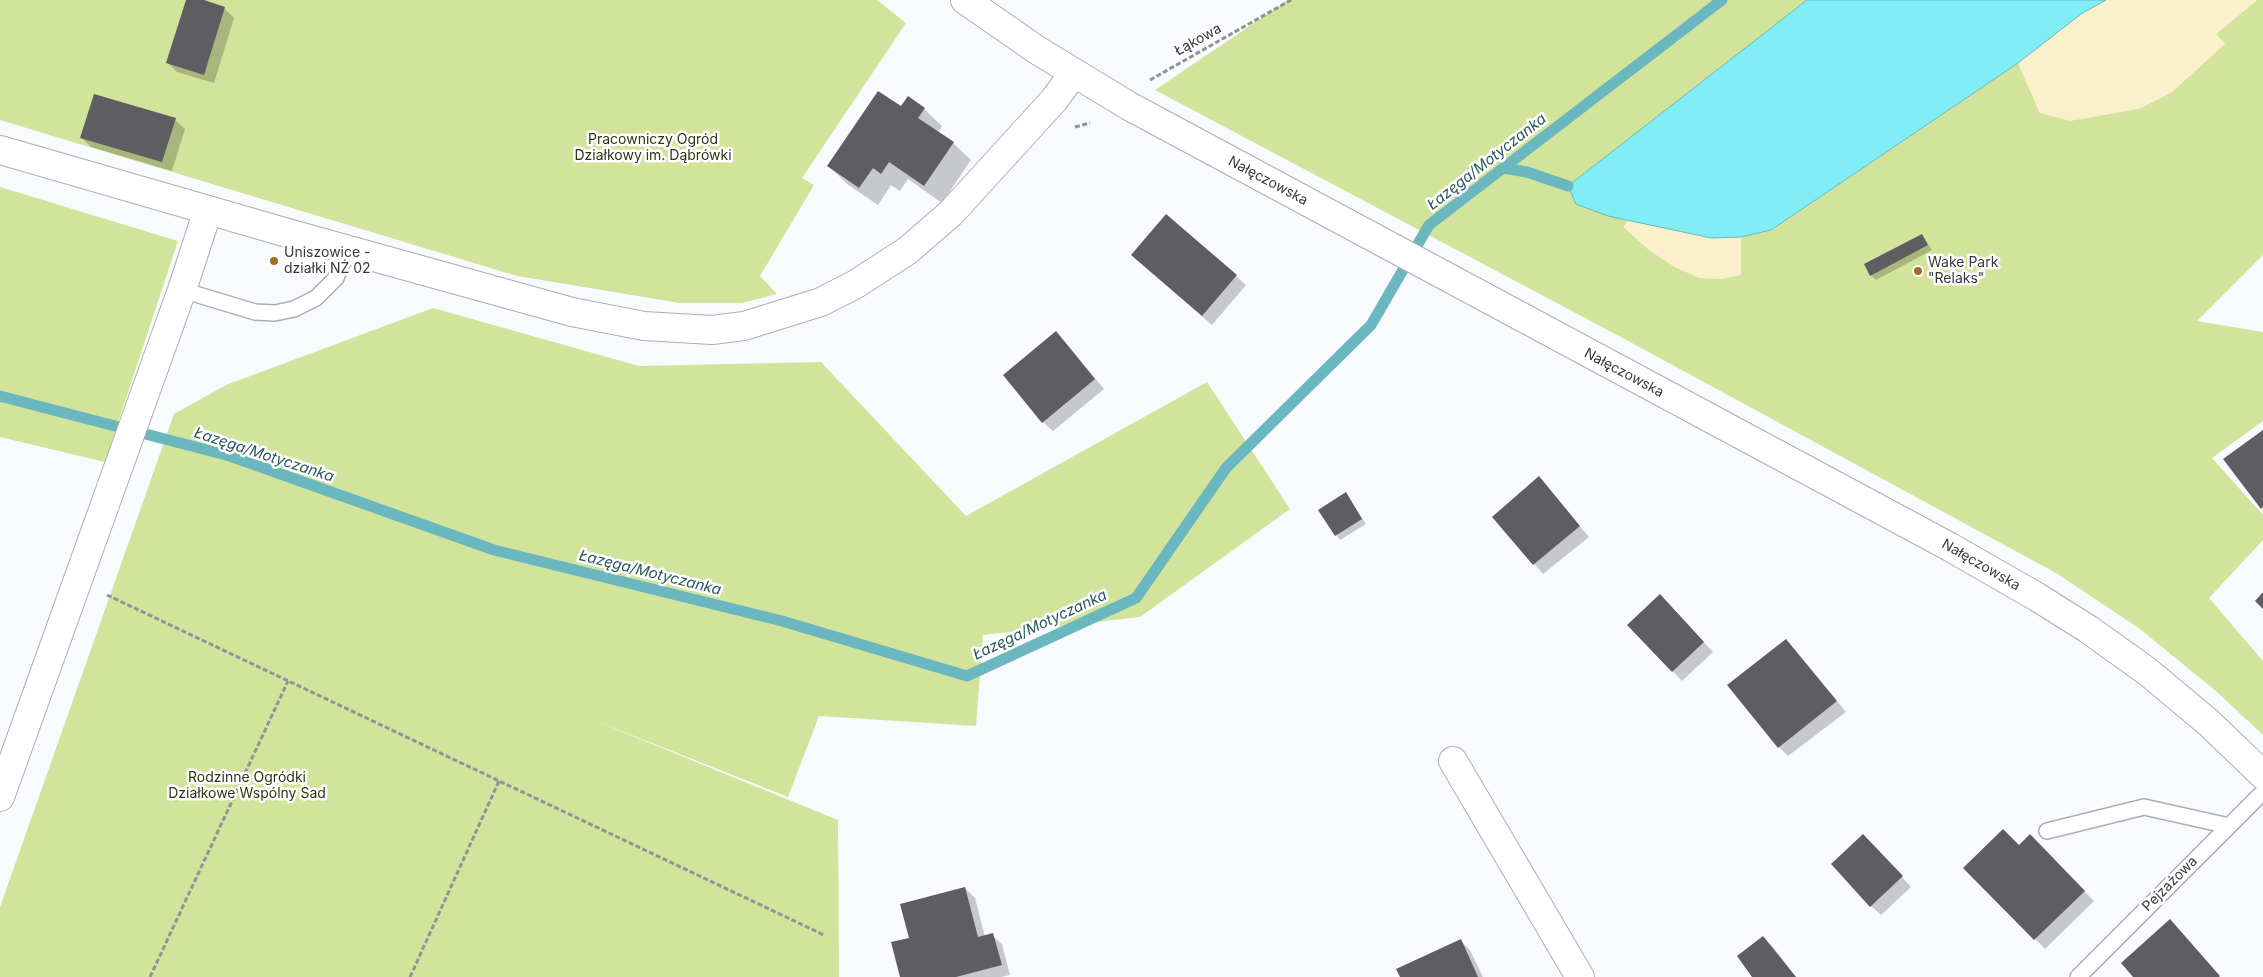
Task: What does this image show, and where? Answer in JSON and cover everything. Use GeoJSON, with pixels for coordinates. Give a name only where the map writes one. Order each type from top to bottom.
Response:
{"type":"FeatureCollection","features":[{"type":"Feature","properties":{"kind":"street","name":"Nałęczowska"},"geometry":{"type":"LineString","coordinates":[[965,0],[1074,74],[1116,99],[1941,542],[2052,606],[2148,672],[2222,735],[2263,775]]}},
{"type":"Feature","properties":{"kind":"street"},"geometry":{"type":"LineString","coordinates":[[0,150],[347,250],[572,312],[672,330],[712,330],[744,326],[792,313],[840,293],[915,245],[951,213],[1054,100],[1074,74]]}},
{"type":"Feature","properties":{"kind":"street"},"geometry":{"type":"LineString","coordinates":[[0,797],[182,290],[208,210]]}},
{"type":"Feature","properties":{"kind":"street"},"geometry":{"type":"LineString","coordinates":[[1453,761],[1580,977]]}},
{"type":"Feature","properties":{"kind":"lane"},"geometry":{"type":"LineString","coordinates":[[182,290],[254,312],[275,312],[294,309],[316,298],[336,278],[347,250]]}},
{"type":"Feature","properties":{"kind":"lane","name":"Pejzażowa"},"geometry":{"type":"LineString","coordinates":[[2078,977],[2263,792]]}},
{"type":"Feature","properties":{"kind":"lane"},"geometry":{"type":"LineString","coordinates":[[2047,832],[2144,807],[2229,826]]}},
{"type":"Feature","properties":{"kind":"path","name":"Łąkowa"},"geometry":{"type":"LineString","coordinates":[[1116,99],[1291,0]]}},
{"type":"Feature","properties":{"kind":"path"},"geometry":{"type":"LineString","coordinates":[[78,581],[824,935]]}},
{"type":"Feature","properties":{"kind":"path"},"geometry":{"type":"LineString","coordinates":[[150,977],[288,681]]}},
{"type":"Feature","properties":{"kind":"path"},"geometry":{"type":"LineString","coordinates":[[410,977],[499,781]]}},
{"type":"Feature","properties":{"kind":"green space","name":"Pracowniczy Ogród Działkowy im. Dąbrówki"},"geometry":{"type":"Polygon","coordinates":[[[0,0],[877,0],[906,23],[802,178],[814,185],[760,276],[777,294],[742,303],[680,303],[517,276],[0,120],[0,0]]]}},
{"type":"Feature","properties":{"kind":"green space"},"geometry":{"type":"Polygon","coordinates":[[[1288,0],[1807,0],[1568,186],[1608,216],[1629,220],[1624,227],[1649,250],[1675,267],[1700,278],[1741,275],[1741,237],[1771,230],[2018,63],[2040,113],[2225,44],[2216,34],[2257,0],[2263,0],[2263,255],[2197,321],[2263,332],[2263,421],[2212,458],[2263,515],[2263,540],[2209,598],[2263,661],[2263,735],[2217,692],[2140,629],[2056,573],[1619,336],[1155,90],[1288,0]]]}},
{"type":"Feature","properties":{"kind":"green space"},"geometry":{"type":"Polygon","coordinates":[[[0,187],[178,241],[105,462],[0,437],[0,187]]]}},
{"type":"Feature","properties":{"kind":"green space","name":"Rodzinne Ogródki Działkowe Wspólny Sad"},"geometry":{"type":"Polygon","coordinates":[[[433,308],[639,366],[821,362],[966,516],[1207,382],[1290,509],[1140,617],[983,635],[976,726],[819,716],[788,797],[586,717],[838,820],[839,977],[0,977],[0,907],[174,414],[226,385],[433,308]]]}},
{"type":"Feature","properties":{"kind":"sand"},"geometry":{"type":"Polygon","coordinates":[[[2106,0],[2257,0],[2216,34],[2225,44],[2171,93],[2139,109],[2070,121],[2040,113],[2018,63],[2081,14],[2106,0]]]}},
{"type":"Feature","properties":{"kind":"sand"},"geometry":{"type":"Polygon","coordinates":[[[1629,220],[1711,238],[1741,237],[1741,275],[1721,279],[1700,278],[1675,267],[1649,250],[1623,227],[1629,220]]]}},
{"type":"Feature","properties":{"kind":"water"},"geometry":{"type":"Polygon","coordinates":[[[1807,0],[2106,0],[2081,14],[2018,63],[1771,230],[1741,237],[1711,238],[1608,216],[1576,204],[1568,186],[1807,0]]]}},
{"type":"Feature","properties":{"kind":"building"},"geometry":{"type":"Polygon","coordinates":[[[186,0],[204,0],[225,7],[204,75],[166,63],[186,0]]]}},
{"type":"Feature","properties":{"kind":"building"},"geometry":{"type":"Polygon","coordinates":[[[878,91],[901,106],[908,96],[925,108],[918,118],[954,142],[924,186],[889,162],[881,174],[873,168],[859,188],[827,166],[878,91]]]}},
{"type":"Feature","properties":{"kind":"building"},"geometry":{"type":"Polygon","coordinates":[[[94,94],[176,118],[162,162],[80,138],[94,94]]]}},
{"type":"Feature","properties":{"kind":"building"},"geometry":{"type":"Polygon","coordinates":[[[1166,214],[1237,275],[1202,316],[1131,255],[1166,214]]]}},
{"type":"Feature","properties":{"kind":"building"},"geometry":{"type":"Polygon","coordinates":[[[1922,234],[1928,245],[1870,276],[1864,264],[1922,234]]]}},
{"type":"Feature","properties":{"kind":"building"},"geometry":{"type":"Polygon","coordinates":[[[1056,331],[1095,379],[1042,423],[1003,375],[1056,331]]]}},
{"type":"Feature","properties":{"kind":"building"},"geometry":{"type":"Polygon","coordinates":[[[2263,430],[2263,507],[2261,509],[2223,459],[2263,430]]]}},
{"type":"Feature","properties":{"kind":"building"},"geometry":{"type":"Polygon","coordinates":[[[1539,476],[1580,526],[1533,565],[1492,517],[1539,476]]]}},
{"type":"Feature","properties":{"kind":"building"},"geometry":{"type":"Polygon","coordinates":[[[1346,492],[1362,519],[1335,536],[1318,510],[1346,492]]]}},
{"type":"Feature","properties":{"kind":"building"},"geometry":{"type":"Polygon","coordinates":[[[2263,592],[2263,609],[2255,601],[2263,592]]]}},
{"type":"Feature","properties":{"kind":"building"},"geometry":{"type":"Polygon","coordinates":[[[1660,594],[1704,642],[1672,672],[1627,625],[1660,594]]]}},
{"type":"Feature","properties":{"kind":"building"},"geometry":{"type":"Polygon","coordinates":[[[1786,639],[1837,701],[1778,748],[1727,685],[1786,639]]]}},
{"type":"Feature","properties":{"kind":"building"},"geometry":{"type":"Polygon","coordinates":[[[2003,829],[2019,845],[2030,834],[2085,891],[2034,940],[1963,868],[2003,829]]]}},
{"type":"Feature","properties":{"kind":"building"},"geometry":{"type":"Polygon","coordinates":[[[1863,834],[1903,876],[1870,907],[1831,864],[1863,834]]]}},
{"type":"Feature","properties":{"kind":"building"},"geometry":{"type":"Polygon","coordinates":[[[965,887],[978,937],[993,933],[1002,965],[956,977],[900,977],[891,942],[909,938],[900,904],[965,887]]]}},
{"type":"Feature","properties":{"kind":"building"},"geometry":{"type":"Polygon","coordinates":[[[2170,919],[2219,977],[2133,977],[2121,963],[2170,919]]]}},
{"type":"Feature","properties":{"kind":"building"},"geometry":{"type":"Polygon","coordinates":[[[1763,936],[1796,977],[1752,977],[1737,956],[1763,936]]]}},
{"type":"Feature","properties":{"kind":"building"},"geometry":{"type":"Polygon","coordinates":[[[1461,939],[1478,977],[1400,977],[1396,969],[1461,939]]]}},
{"type":"Feature","properties":{"kind":"waterway","name":"Łazęga/Motyczanka"},"geometry":{"type":"LineString","coordinates":[[0,396],[230,456],[494,550],[782,621],[967,676],[1136,598],[1226,468],[1371,325],[1429,225],[1722,0]]}},
{"type":"Feature","properties":{"kind":"waterway"},"geometry":{"type":"LineString","coordinates":[[1503,168],[1527,172],[1568,186]]}},
{"type":"Feature","properties":{"kind":"place","name":"Uniszowice - działki NŻ 02"},"geometry":{"type":"Point","coordinates":[274,261]}},
{"type":"Feature","properties":{"kind":"place","name":"Wake Park \"Relaks\""},"geometry":{"type":"Point","coordinates":[1918,271]}}]}
